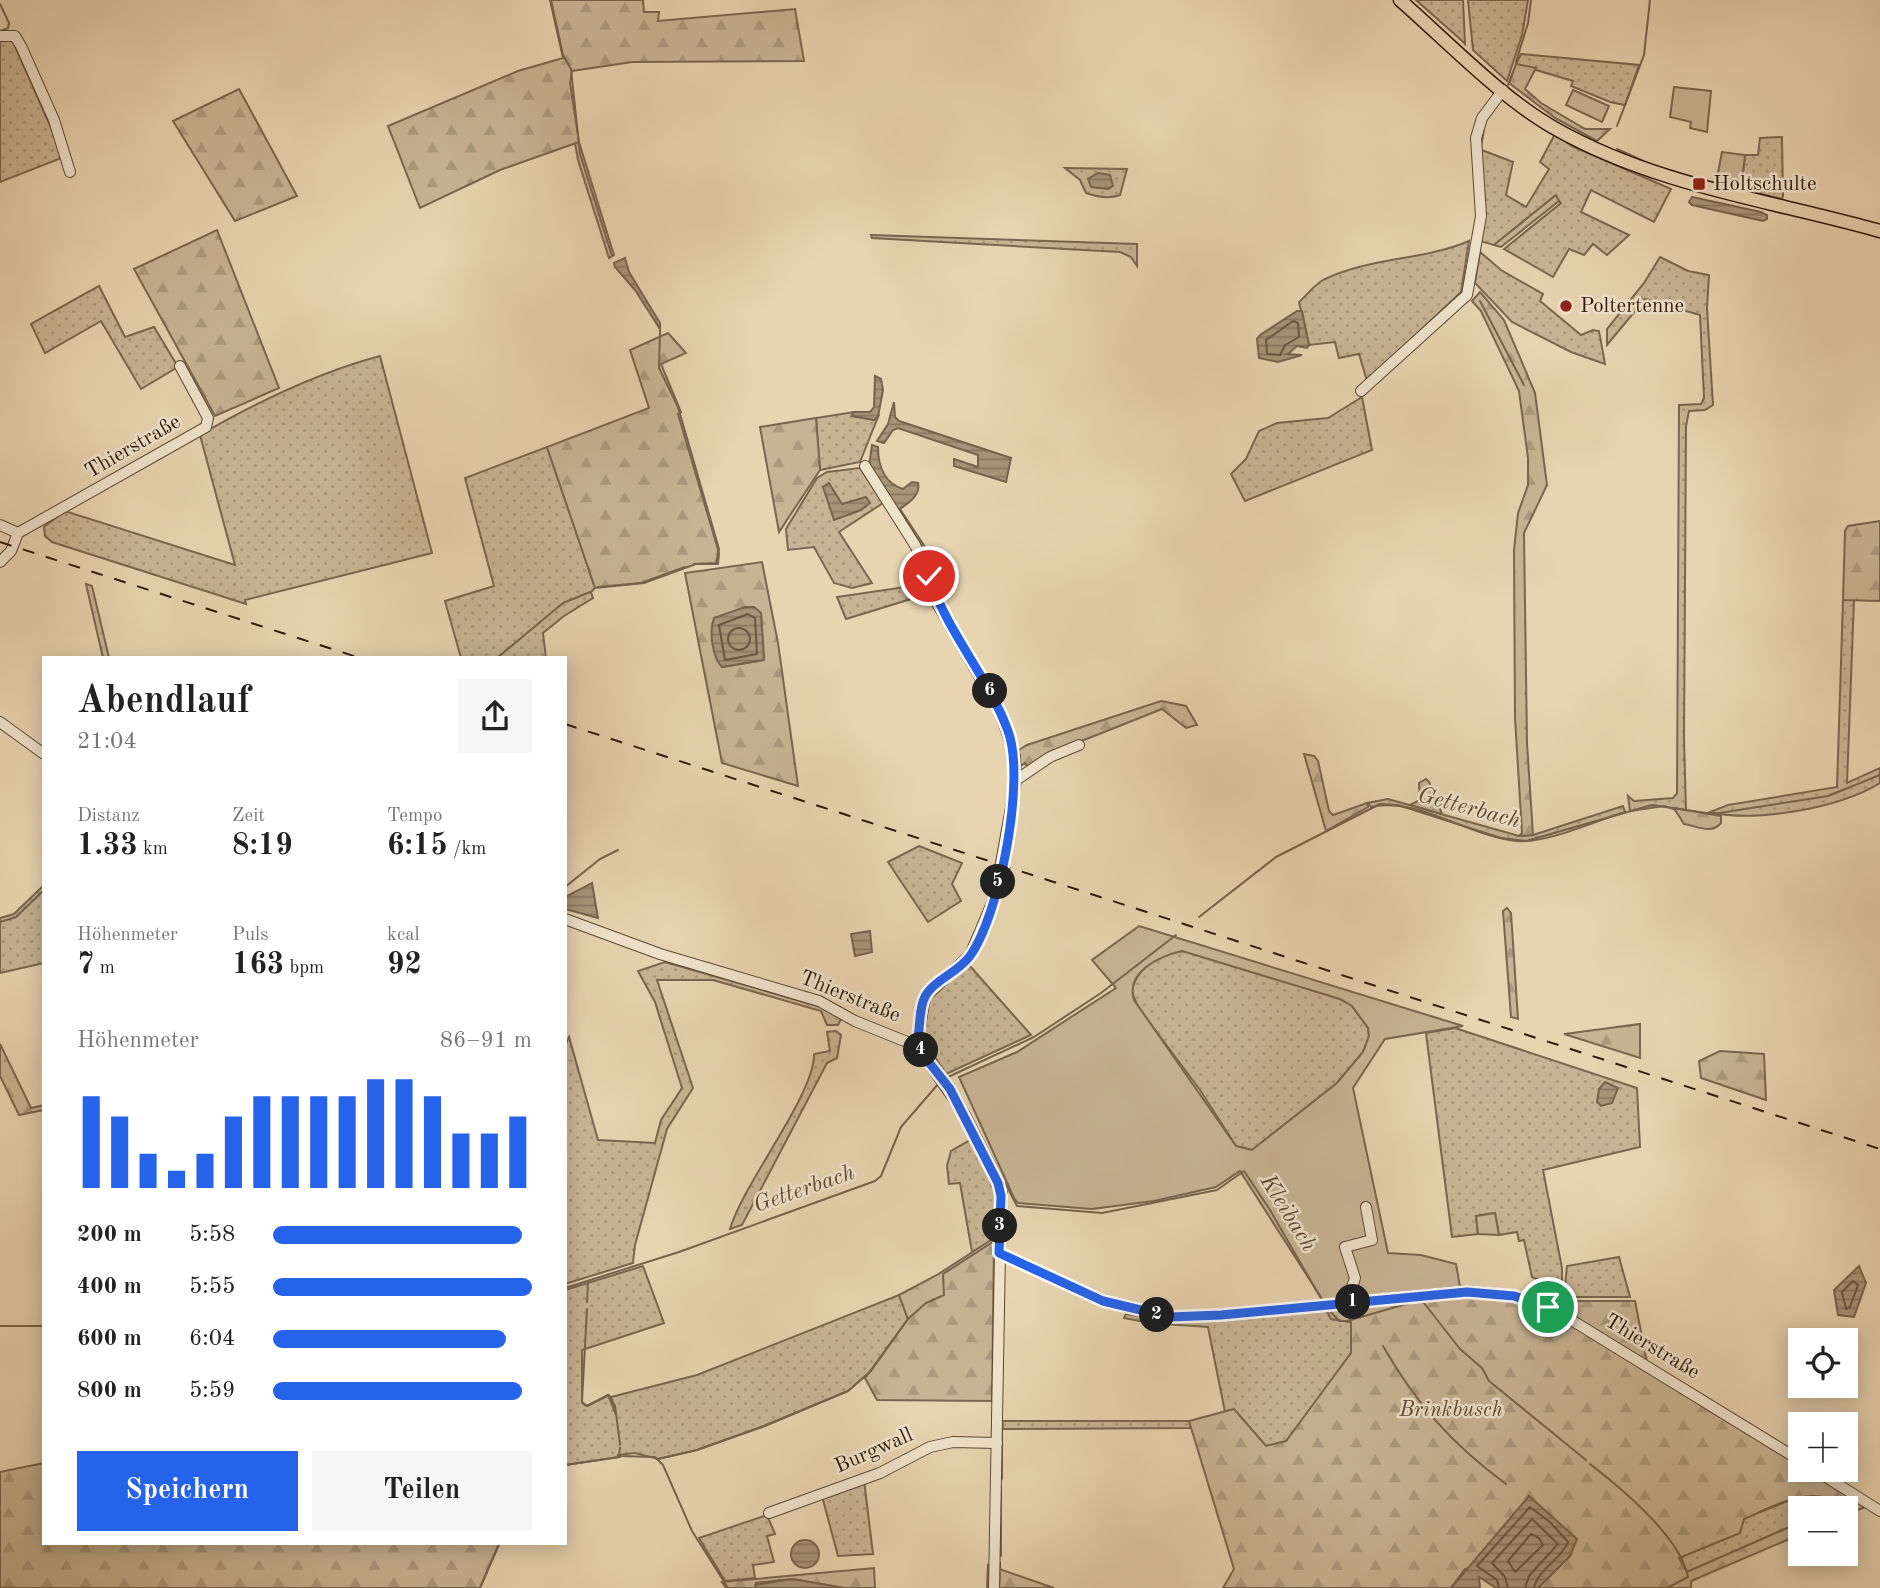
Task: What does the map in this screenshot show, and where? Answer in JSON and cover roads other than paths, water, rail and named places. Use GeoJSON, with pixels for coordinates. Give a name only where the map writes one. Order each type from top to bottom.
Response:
{"type":"FeatureCollection","features":[{"type":"Feature","properties":{"kind":"main road"},"geometry":{"type":"LineString","coordinates":[[1400,0],[1503,90],[1555,129],[1647,172],[1880,231]]}},
{"type":"Feature","properties":{"kind":"street"},"geometry":{"type":"LineString","coordinates":[[0,36],[15,36],[21,46],[54,120],[70,172]]}},
{"type":"Feature","properties":{"kind":"street"},"geometry":{"type":"LineString","coordinates":[[1360,391],[1467,295],[1481,216],[1476,138],[1482,118],[1503,90]]}},
{"type":"Feature","properties":{"kind":"street","name":"Thierstraße"},"geometry":{"type":"LineString","coordinates":[[0,562],[11,551],[18,533],[206,427],[208,418],[180,366]]}},
{"type":"Feature","properties":{"kind":"street"},"geometry":{"type":"LineString","coordinates":[[865,466],[915,545],[926,568],[934,598],[1000,712],[1013,746],[1016,780],[1000,877],[986,919],[971,955],[925,997],[916,1046]]}},
{"type":"Feature","properties":{"kind":"street"},"geometry":{"type":"LineString","coordinates":[[0,525],[18,533]]}},
{"type":"Feature","properties":{"kind":"street"},"geometry":{"type":"LineString","coordinates":[[0,722],[42,753]]}},
{"type":"Feature","properties":{"kind":"street"},"geometry":{"type":"LineString","coordinates":[[1016,780],[1049,757],[1079,745]]}},
{"type":"Feature","properties":{"kind":"street","name":"Thierstraße"},"geometry":{"type":"LineString","coordinates":[[567,920],[660,954],[819,1001],[855,1021],[916,1046],[947,1085],[998,1183],[999,1244],[1103,1301],[1156,1315],[1189,1318],[1467,1292],[1498,1293],[1531,1301],[1568,1318],[1788,1453]]}},
{"type":"Feature","properties":{"kind":"street"},"geometry":{"type":"LineString","coordinates":[[1347,1303],[1355,1279],[1345,1248],[1372,1240],[1366,1207]]}},
{"type":"Feature","properties":{"kind":"street"},"geometry":{"type":"LineString","coordinates":[[994,1588],[999,1244]]}},
{"type":"Feature","properties":{"kind":"street","name":"Burgwall"},"geometry":{"type":"LineString","coordinates":[[769,1513],[880,1473],[930,1447],[953,1442],[997,1443]]}},
{"type":"Feature","properties":{"kind":"street"},"geometry":{"type":"LineString","coordinates":[[1834,1482],[1880,1511]]}},
{"type":"Feature","properties":{"kind":"water"},"geometry":{"type":"Polygon","coordinates":[[[1098,173],[1110,175],[1113,186],[1108,189],[1091,187],[1088,179],[1098,173]]]}},
{"type":"Feature","properties":{"kind":"water"},"geometry":{"type":"Polygon","coordinates":[[[1692,197],[1761,212],[1767,215],[1767,219],[1763,221],[1692,205],[1689,202],[1692,197]]]}},
{"type":"Feature","properties":{"kind":"water"},"geometry":{"type":"Polygon","coordinates":[[[625,258],[629,272],[660,323],[660,329],[635,290],[615,267],[614,263],[625,258]]]}},
{"type":"Feature","properties":{"kind":"water"},"geometry":{"type":"Polygon","coordinates":[[[1297,311],[1302,311],[1309,345],[1307,348],[1297,346],[1288,354],[1302,355],[1278,362],[1259,358],[1257,339],[1260,335],[1297,311]]]}},
{"type":"Feature","properties":{"kind":"water"},"geometry":{"type":"Polygon","coordinates":[[[875,376],[881,379],[883,390],[878,417],[874,420],[852,416],[854,412],[870,412],[874,407],[875,376]]]}},
{"type":"Feature","properties":{"kind":"water"},"geometry":{"type":"Polygon","coordinates":[[[894,402],[895,417],[899,421],[1011,458],[1006,482],[954,466],[954,459],[978,467],[978,455],[898,428],[893,430],[884,443],[877,441],[888,424],[894,402]]]}},
{"type":"Feature","properties":{"kind":"water"},"geometry":{"type":"Polygon","coordinates":[[[872,445],[878,447],[881,467],[891,482],[903,489],[912,482],[918,483],[916,495],[900,509],[927,550],[933,550],[934,556],[925,554],[869,466],[872,445]]]}},
{"type":"Feature","properties":{"kind":"water"},"geometry":{"type":"Polygon","coordinates":[[[829,483],[842,504],[866,497],[870,503],[861,510],[834,520],[823,487],[829,483]]]}},
{"type":"Feature","properties":{"kind":"water"},"geometry":{"type":"Polygon","coordinates":[[[745,607],[754,607],[761,613],[764,660],[722,667],[712,644],[714,618],[745,607]]]}},
{"type":"Feature","properties":{"kind":"water"},"geometry":{"type":"Polygon","coordinates":[[[592,883],[598,918],[567,910],[567,896],[592,883]]]}},
{"type":"Feature","properties":{"kind":"water"},"geometry":{"type":"Polygon","coordinates":[[[870,931],[872,952],[855,956],[851,934],[870,931]]]}},
{"type":"Feature","properties":{"kind":"water"},"geometry":{"type":"Polygon","coordinates":[[[1605,1082],[1618,1088],[1612,1103],[1601,1106],[1597,1102],[1599,1089],[1605,1082]]]}},
{"type":"Feature","properties":{"kind":"water"},"geometry":{"type":"Polygon","coordinates":[[[1859,1266],[1866,1283],[1854,1317],[1838,1315],[1834,1290],[1859,1266]]]}},
{"type":"Feature","properties":{"kind":"water"},"geometry":{"type":"Polygon","coordinates":[[[1529,1496],[1577,1539],[1570,1556],[1538,1588],[1496,1588],[1479,1577],[1480,1588],[1451,1588],[1529,1496]]]}},
{"type":"Feature","properties":{"kind":"water"},"geometry":{"type":"Polygon","coordinates":[[[805,1540],[815,1544],[819,1554],[815,1564],[805,1568],[795,1564],[791,1554],[795,1544],[805,1540]]]}},
{"type":"Feature","properties":{"kind":"water"},"geometry":{"type":"Polygon","coordinates":[[[792,1579],[844,1588],[756,1588],[755,1585],[792,1579]]]}},
{"type":"Feature","properties":{"kind":"waterway"},"geometry":{"type":"LineString","coordinates":[[551,0],[563,55],[571,69],[580,154],[612,256]]}},
{"type":"Feature","properties":{"kind":"waterway"},"geometry":{"type":"LineString","coordinates":[[1516,62],[1528,23],[1531,0]]}},
{"type":"Feature","properties":{"kind":"waterway"},"geometry":{"type":"LineString","coordinates":[[1617,126],[1644,55],[1650,0]]}},
{"type":"Feature","properties":{"kind":"waterway"},"geometry":{"type":"LineString","coordinates":[[0,4],[9,23],[8,28],[0,31]]}},
{"type":"Feature","properties":{"kind":"waterway"},"geometry":{"type":"LineString","coordinates":[[1508,85],[1513,72]]}},
{"type":"Feature","properties":{"kind":"waterway"},"geometry":{"type":"LineString","coordinates":[[1481,147],[1484,129]]}},
{"type":"Feature","properties":{"kind":"waterway"},"geometry":{"type":"LineString","coordinates":[[1617,149],[1650,164]]}},
{"type":"Feature","properties":{"kind":"waterway"},"geometry":{"type":"LineString","coordinates":[[1705,181],[1738,188]]}},
{"type":"Feature","properties":{"kind":"waterway"},"geometry":{"type":"LineString","coordinates":[[1484,192],[1485,215]]}},
{"type":"Feature","properties":{"kind":"waterway"},"geometry":{"type":"LineString","coordinates":[[1480,301],[1524,385]]}},
{"type":"Feature","properties":{"kind":"waterway"},"geometry":{"type":"LineString","coordinates":[[660,329],[659,368],[678,407],[719,549],[716,563],[694,564]]}},
{"type":"Feature","properties":{"kind":"waterway"},"geometry":{"type":"LineString","coordinates":[[598,587],[641,583],[685,567]]}},
{"type":"Feature","properties":{"kind":"waterway"},"geometry":{"type":"LineString","coordinates":[[499,656],[563,603],[590,592]]}},
{"type":"Feature","properties":{"kind":"waterway","name":"Getterbach"},"geometry":{"type":"LineString","coordinates":[[1199,917],[1276,857],[1380,804],[1398,805],[1501,838],[1526,841],[1652,805],[1713,814],[1828,796],[1880,775]]}},
{"type":"Feature","properties":{"kind":"waterway"},"geometry":{"type":"LineString","coordinates":[[567,885],[600,859],[618,850]]}},
{"type":"Feature","properties":{"kind":"waterway"},"geometry":{"type":"LineString","coordinates":[[0,922],[16,917],[42,892]]}},
{"type":"Feature","properties":{"kind":"waterway","name":"Getterbach"},"geometry":{"type":"LineString","coordinates":[[946,1078],[1034,1037],[1101,993],[1176,935]]}},
{"type":"Feature","properties":{"kind":"waterway","name":"Getterbach"},"geometry":{"type":"LineString","coordinates":[[567,1287],[679,1252],[875,1181],[881,1176],[901,1127],[939,1083]]}},
{"type":"Feature","properties":{"kind":"waterway","name":"Kleibach"},"geometry":{"type":"LineString","coordinates":[[954,1084],[1017,1206],[1102,1213],[1217,1190],[1244,1171],[1270,1210],[1323,1302]]}},
{"type":"Feature","properties":{"kind":"waterway"},"geometry":{"type":"LineString","coordinates":[[1006,1207],[1007,1191]]}},
{"type":"Feature","properties":{"kind":"waterway"},"geometry":{"type":"LineString","coordinates":[[658,1459],[697,1450],[765,1426],[848,1391],[871,1371],[908,1319],[926,1303],[944,1295],[943,1274],[996,1240]]}},
{"type":"Feature","properties":{"kind":"waterway"},"geometry":{"type":"LineString","coordinates":[[587,1302],[588,1282]]}},
{"type":"Feature","properties":{"kind":"waterway","name":"Kleibach"},"geometry":{"type":"LineString","coordinates":[[1328,1309],[1339,1321],[1347,1321],[1417,1301],[1424,1303],[1460,1349],[1482,1368],[1489,1381],[1586,1460]]}},
{"type":"Feature","properties":{"kind":"waterway"},"geometry":{"type":"LineString","coordinates":[[587,1309],[582,1402],[587,1406],[609,1395],[615,1406],[620,1444]]}},
{"type":"Feature","properties":{"kind":"waterway","name":"Getterbach"},"geometry":{"type":"LineString","coordinates":[[0,1326],[42,1326]]}},
{"type":"Feature","properties":{"kind":"waterway"},"geometry":{"type":"LineString","coordinates":[[1383,1346],[1409,1387],[1437,1422],[1469,1454],[1506,1484]]}},
{"type":"Feature","properties":{"kind":"waterway"},"geometry":{"type":"LineString","coordinates":[[1002,1393],[1002,1416]]}},
{"type":"Feature","properties":{"kind":"waterway"},"geometry":{"type":"LineString","coordinates":[[1002,1426],[1002,1479]]}},
{"type":"Feature","properties":{"kind":"waterway"},"geometry":{"type":"LineString","coordinates":[[620,1448],[619,1456],[655,1457],[663,1465],[692,1531],[728,1588]]}},
{"type":"Feature","properties":{"kind":"waterway"},"geometry":{"type":"LineString","coordinates":[[567,1465],[620,1457]]}},
{"type":"Feature","properties":{"kind":"waterway","name":"Kleibach"},"geometry":{"type":"LineString","coordinates":[[1590,1464],[1648,1514],[1674,1546],[1688,1577],[1667,1588]]}},
{"type":"Feature","properties":{"kind":"waterway"},"geometry":{"type":"LineString","coordinates":[[1001,1487],[1001,1556]]}},
{"type":"Feature","properties":{"kind":"waterway"},"geometry":{"type":"LineString","coordinates":[[480,1588],[499,1545]]}},
{"type":"Feature","properties":{"kind":"waterway"},"geometry":{"type":"LineString","coordinates":[[1000,1562],[1000,1568]]}},
{"type":"Feature","properties":{"kind":"waterway"},"geometry":{"type":"LineString","coordinates":[[999,1588],[1000,1573]]}},
{"type":"Feature","properties":{"kind":"railway"},"geometry":{"type":"LineString","coordinates":[[0,542],[354,656]]}},
{"type":"Feature","properties":{"kind":"railway"},"geometry":{"type":"LineString","coordinates":[[567,725],[1880,1149]]}},
{"type":"Feature","properties":{"kind":"place","name":"Holtschulte"},"geometry":{"type":"Point","coordinates":[1699,184]}},
{"type":"Feature","properties":{"kind":"place","name":"Poltertenne"},"geometry":{"type":"Point","coordinates":[1566,306]}},
{"type":"Feature","properties":{"kind":"park label","name":"Brinkbusch"},"geometry":{"type":"Point","coordinates":[1451,1410]}}]}
